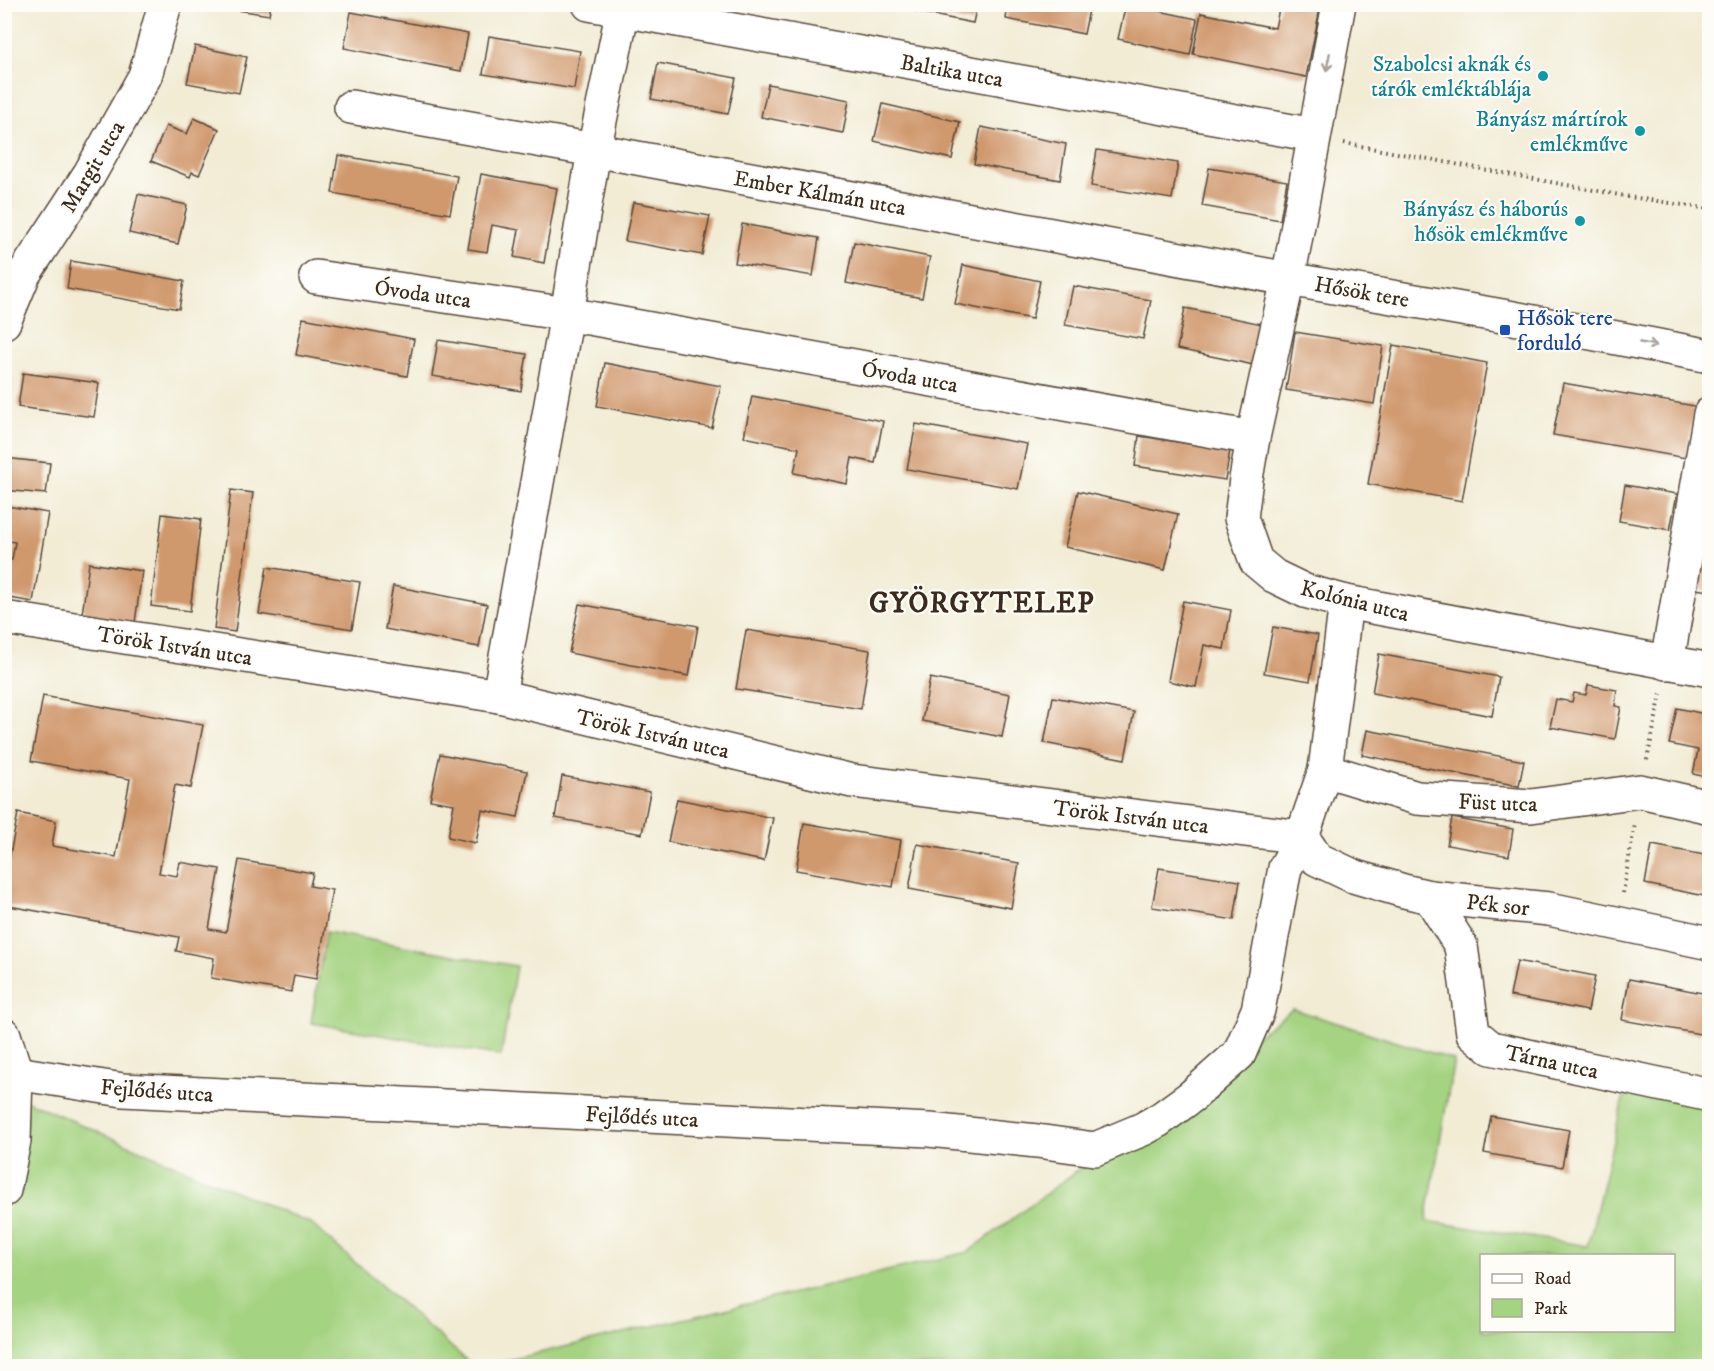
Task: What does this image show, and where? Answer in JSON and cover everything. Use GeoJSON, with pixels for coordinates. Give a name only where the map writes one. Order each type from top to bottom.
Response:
{"type":"FeatureCollection","features":[{"type":"Feature","properties":{"kind":"street","name":"Margit utca"},"geometry":{"type":"LineString","coordinates":[[4,322],[24,274],[89,175],[145,76],[165,4]]}},
{"type":"Feature","properties":{"kind":"street","name":"Baltika utca"},"geometry":{"type":"LineString","coordinates":[[589,4],[623,7],[1314,135]]}},
{"type":"Feature","properties":{"kind":"street","name":"Hősök tere"},"geometry":{"type":"LineString","coordinates":[[1339,4],[1288,279],[1508,317],[1710,356]]}},
{"type":"Feature","properties":{"kind":"street"},"geometry":{"type":"LineString","coordinates":[[499,696],[594,150],[623,7]]}},
{"type":"Feature","properties":{"kind":"street","name":"Ember Kálmán utca"},"geometry":{"type":"LineString","coordinates":[[351,107],[1288,279]]}},
{"type":"Feature","properties":{"kind":"street","name":"Óvoda utca"},"geometry":{"type":"LineString","coordinates":[[316,277],[567,314],[1253,438]]}},
{"type":"Feature","properties":{"kind":"street","name":"Kolónia utca"},"geometry":{"type":"LineString","coordinates":[[1288,279],[1253,438],[1241,518],[1256,561],[1274,576],[1305,591],[1346,602],[1710,670]]}},
{"type":"Feature","properties":{"kind":"street"},"geometry":{"type":"LineString","coordinates":[[1667,663],[1710,414]]}},
{"type":"Feature","properties":{"kind":"street"},"geometry":{"type":"LineString","coordinates":[[1302,837],[1325,770],[1346,602]]}},
{"type":"Feature","properties":{"kind":"street","name":"Török István utca"},"geometry":{"type":"LineString","coordinates":[[4,618],[499,696],[852,781],[1302,837]]}},
{"type":"Feature","properties":{"kind":"street","name":"Füst utca"},"geometry":{"type":"LineString","coordinates":[[1325,770],[1417,798],[1531,806],[1640,791],[1710,807]]}},
{"type":"Feature","properties":{"kind":"street","name":"Pék sor"},"geometry":{"type":"LineString","coordinates":[[1302,837],[1317,859],[1353,876],[1404,891],[1430,897],[1550,909],[1710,943]]}},
{"type":"Feature","properties":{"kind":"street","name":"Fejlődés utca"},"geometry":{"type":"LineString","coordinates":[[16,1073],[123,1090],[929,1130],[1095,1149],[1159,1120],[1192,1096],[1239,1054],[1258,1010],[1285,868],[1302,837]]}},
{"type":"Feature","properties":{"kind":"street","name":"Tárna utca"},"geometry":{"type":"LineString","coordinates":[[1430,897],[1461,946],[1473,1034],[1491,1048],[1710,1095]]}},
{"type":"Feature","properties":{"kind":"street"},"geometry":{"type":"LineString","coordinates":[[4,1035],[16,1073],[14,1141],[4,1190]]}},
{"type":"Feature","properties":{"kind":"path"},"geometry":{"type":"LineString","coordinates":[[1314,135],[1353,146],[1630,197],[1710,209]]}},
{"type":"Feature","properties":{"kind":"green space"},"geometry":{"type":"Polygon","coordinates":[[[326,932],[516,966],[501,1056],[311,1023],[326,932]]]}},
{"type":"Feature","properties":{"kind":"green space"},"geometry":{"type":"Polygon","coordinates":[[[1293,1009],[1454,1060],[1426,1221],[1588,1246],[1625,1091],[1709,1104],[1709,1366],[484,1366],[968,1252],[1293,1009]]]}},
{"type":"Feature","properties":{"kind":"green space"},"geometry":{"type":"Polygon","coordinates":[[[4,1091],[311,1224],[473,1366],[5,1366],[4,1091]]]}},
{"type":"Feature","properties":{"kind":"building"},"geometry":{"type":"Polygon","coordinates":[[[213,4],[271,4],[269,15],[213,6],[213,4]]]}},
{"type":"Feature","properties":{"kind":"building"},"geometry":{"type":"Polygon","coordinates":[[[1126,4],[1197,19],[1190,55],[1118,39],[1126,4]]]}},
{"type":"Feature","properties":{"kind":"building"},"geometry":{"type":"Polygon","coordinates":[[[1280,4],[1321,4],[1306,77],[1193,54],[1201,13],[1275,28],[1280,4]]]}},
{"type":"Feature","properties":{"kind":"building"},"geometry":{"type":"Polygon","coordinates":[[[894,5],[977,5],[973,23],[893,7],[894,5]]]}},
{"type":"Feature","properties":{"kind":"building"},"geometry":{"type":"Polygon","coordinates":[[[1008,5],[1090,5],[1084,34],[1006,19],[1008,5]]]}},
{"type":"Feature","properties":{"kind":"building"},"geometry":{"type":"Polygon","coordinates":[[[351,12],[468,34],[461,71],[344,48],[351,12]]]}},
{"type":"Feature","properties":{"kind":"building"},"geometry":{"type":"Polygon","coordinates":[[[489,36],[580,51],[574,89],[483,74],[489,36]]]}},
{"type":"Feature","properties":{"kind":"building"},"geometry":{"type":"Polygon","coordinates":[[[195,46],[247,57],[239,93],[187,83],[195,46]]]}},
{"type":"Feature","properties":{"kind":"building"},"geometry":{"type":"Polygon","coordinates":[[[658,63],[736,78],[728,114],[651,99],[658,63]]]}},
{"type":"Feature","properties":{"kind":"building"},"geometry":{"type":"Polygon","coordinates":[[[768,84],[849,100],[843,133],[761,117],[768,84]]]}},
{"type":"Feature","properties":{"kind":"building"},"geometry":{"type":"Polygon","coordinates":[[[883,104],[960,122],[952,159],[874,141],[883,104]]]}},
{"type":"Feature","properties":{"kind":"building"},"geometry":{"type":"Polygon","coordinates":[[[194,118],[219,129],[199,175],[192,172],[190,177],[151,161],[166,126],[187,134],[194,118]]]}},
{"type":"Feature","properties":{"kind":"building"},"geometry":{"type":"Polygon","coordinates":[[[981,127],[1066,144],[1060,180],[974,164],[981,127]]]}},
{"type":"Feature","properties":{"kind":"building"},"geometry":{"type":"Polygon","coordinates":[[[1097,150],[1178,163],[1172,199],[1091,186],[1097,150]]]}},
{"type":"Feature","properties":{"kind":"building"},"geometry":{"type":"Polygon","coordinates":[[[338,155],[457,176],[450,214],[332,193],[338,155]]]}},
{"type":"Feature","properties":{"kind":"building"},"geometry":{"type":"Polygon","coordinates":[[[1209,168],[1287,181],[1280,220],[1202,206],[1209,168]]]}},
{"type":"Feature","properties":{"kind":"building"},"geometry":{"type":"Polygon","coordinates":[[[481,174],[557,188],[544,263],[514,257],[519,230],[492,225],[487,252],[468,249],[481,174]]]}},
{"type":"Feature","properties":{"kind":"building"},"geometry":{"type":"Polygon","coordinates":[[[138,194],[187,205],[178,244],[129,233],[138,194]]]}},
{"type":"Feature","properties":{"kind":"building"},"geometry":{"type":"Polygon","coordinates":[[[633,202],[710,216],[702,255],[625,241],[633,202]]]}},
{"type":"Feature","properties":{"kind":"building"},"geometry":{"type":"Polygon","coordinates":[[[742,224],[819,238],[813,276],[735,263],[742,224]]]}},
{"type":"Feature","properties":{"kind":"building"},"geometry":{"type":"Polygon","coordinates":[[[854,242],[930,257],[922,298],[846,283],[854,242]]]}},
{"type":"Feature","properties":{"kind":"building"},"geometry":{"type":"Polygon","coordinates":[[[71,261],[184,281],[179,309],[67,289],[71,261]]]}},
{"type":"Feature","properties":{"kind":"building"},"geometry":{"type":"Polygon","coordinates":[[[963,265],[1040,281],[1032,319],[955,304],[963,265]]]}},
{"type":"Feature","properties":{"kind":"building"},"geometry":{"type":"Polygon","coordinates":[[[1073,286],[1151,300],[1143,339],[1065,325],[1073,286]]]}},
{"type":"Feature","properties":{"kind":"building"},"geometry":{"type":"Polygon","coordinates":[[[1185,308],[1262,324],[1254,365],[1177,349],[1185,308]]]}},
{"type":"Feature","properties":{"kind":"building"},"geometry":{"type":"Polygon","coordinates":[[[303,318],[414,339],[407,376],[296,355],[303,318]]]}},
{"type":"Feature","properties":{"kind":"building"},"geometry":{"type":"Polygon","coordinates":[[[1295,332],[1383,346],[1374,404],[1286,390],[1295,332]]]}},
{"type":"Feature","properties":{"kind":"building"},"geometry":{"type":"Polygon","coordinates":[[[438,340],[527,354],[521,391],[432,376],[438,340]]]}},
{"type":"Feature","properties":{"kind":"building"},"geometry":{"type":"Polygon","coordinates":[[[1393,345],[1487,363],[1462,501],[1368,484],[1393,345]]]}},
{"type":"Feature","properties":{"kind":"building"},"geometry":{"type":"Polygon","coordinates":[[[605,363],[721,386],[712,428],[597,406],[605,363]]]}},
{"type":"Feature","properties":{"kind":"building"},"geometry":{"type":"Polygon","coordinates":[[[23,373],[99,383],[94,417],[18,407],[23,373]]]}},
{"type":"Feature","properties":{"kind":"building"},"geometry":{"type":"Polygon","coordinates":[[[1563,383],[1695,406],[1686,458],[1553,435],[1563,383]]]}},
{"type":"Feature","properties":{"kind":"building"},"geometry":{"type":"Polygon","coordinates":[[[752,396],[883,421],[875,463],[852,458],[847,484],[794,473],[799,448],[744,437],[752,396]]]}},
{"type":"Feature","properties":{"kind":"building"},"geometry":{"type":"Polygon","coordinates":[[[916,424],[1027,444],[1018,489],[907,469],[916,424]]]}},
{"type":"Feature","properties":{"kind":"building"},"geometry":{"type":"Polygon","coordinates":[[[1139,436],[1230,450],[1225,480],[1135,466],[1139,436]]]}},
{"type":"Feature","properties":{"kind":"building"},"geometry":{"type":"Polygon","coordinates":[[[4,458],[50,463],[46,494],[4,490],[4,458]]]}},
{"type":"Feature","properties":{"kind":"building"},"geometry":{"type":"Polygon","coordinates":[[[1625,485],[1677,494],[1670,530],[1619,521],[1625,485]]]}},
{"type":"Feature","properties":{"kind":"building"},"geometry":{"type":"Polygon","coordinates":[[[231,490],[253,493],[235,632],[214,629],[231,490]]]}},
{"type":"Feature","properties":{"kind":"building"},"geometry":{"type":"Polygon","coordinates":[[[1078,491],[1178,514],[1165,570],[1065,547],[1078,491]]]}},
{"type":"Feature","properties":{"kind":"building"},"geometry":{"type":"Polygon","coordinates":[[[7,506],[48,513],[33,602],[4,597],[4,559],[12,560],[15,542],[4,540],[7,506]]]}},
{"type":"Feature","properties":{"kind":"building"},"geometry":{"type":"Polygon","coordinates":[[[162,514],[201,519],[190,611],[151,606],[162,514]]]}},
{"type":"Feature","properties":{"kind":"building"},"geometry":{"type":"Polygon","coordinates":[[[1701,553],[1710,555],[1710,591],[1695,589],[1701,553]]]}},
{"type":"Feature","properties":{"kind":"building"},"geometry":{"type":"Polygon","coordinates":[[[89,563],[142,571],[135,623],[82,615],[89,563]]]}},
{"type":"Feature","properties":{"kind":"building"},"geometry":{"type":"Polygon","coordinates":[[[267,567],[360,582],[352,629],[259,614],[267,567]]]}},
{"type":"Feature","properties":{"kind":"building"},"geometry":{"type":"Polygon","coordinates":[[[393,586],[487,604],[479,647],[385,629],[393,586]]]}},
{"type":"Feature","properties":{"kind":"building"},"geometry":{"type":"Polygon","coordinates":[[[1183,601],[1231,610],[1224,649],[1204,645],[1196,687],[1168,681],[1183,601]]]}},
{"type":"Feature","properties":{"kind":"building"},"geometry":{"type":"Polygon","coordinates":[[[579,604],[698,626],[689,676],[569,653],[579,604]]]}},
{"type":"Feature","properties":{"kind":"building"},"geometry":{"type":"Polygon","coordinates":[[[1273,627],[1318,635],[1310,681],[1264,673],[1273,627]]]}},
{"type":"Feature","properties":{"kind":"building"},"geometry":{"type":"Polygon","coordinates":[[[746,630],[870,650],[861,709],[736,689],[746,630]]]}},
{"type":"Feature","properties":{"kind":"building"},"geometry":{"type":"Polygon","coordinates":[[[1379,654],[1499,677],[1492,716],[1372,693],[1379,654]]]}},
{"type":"Feature","properties":{"kind":"building"},"geometry":{"type":"Polygon","coordinates":[[[930,678],[1010,694],[1002,737],[922,721],[930,678]]]}},
{"type":"Feature","properties":{"kind":"building"},"geometry":{"type":"Polygon","coordinates":[[[1588,685],[1617,690],[1615,706],[1621,707],[1615,739],[1550,727],[1556,699],[1572,702],[1574,693],[1586,695],[1588,685]]]}},
{"type":"Feature","properties":{"kind":"building"},"geometry":{"type":"Polygon","coordinates":[[[43,696],[203,725],[191,788],[175,785],[159,873],[177,876],[180,862],[220,869],[209,929],[226,932],[239,860],[313,873],[310,886],[332,890],[316,979],[294,975],[291,992],[211,978],[214,958],[176,951],[179,937],[4,905],[4,886],[18,813],[56,821],[52,846],[116,857],[130,779],[31,761],[43,696]]]}},
{"type":"Feature","properties":{"kind":"building"},"geometry":{"type":"Polygon","coordinates":[[[1053,697],[1134,712],[1125,759],[1044,743],[1053,697]]]}},
{"type":"Feature","properties":{"kind":"building"},"geometry":{"type":"Polygon","coordinates":[[[1677,708],[1710,715],[1710,778],[1693,774],[1698,750],[1669,744],[1677,708]]]}},
{"type":"Feature","properties":{"kind":"building"},"geometry":{"type":"Polygon","coordinates":[[[1367,730],[1524,761],[1519,786],[1362,755],[1367,730]]]}},
{"type":"Feature","properties":{"kind":"building"},"geometry":{"type":"Polygon","coordinates":[[[440,754],[527,771],[518,817],[482,810],[476,843],[448,837],[454,804],[430,800],[440,754]]]}},
{"type":"Feature","properties":{"kind":"building"},"geometry":{"type":"Polygon","coordinates":[[[562,776],[650,792],[642,834],[555,818],[562,776]]]}},
{"type":"Feature","properties":{"kind":"building"},"geometry":{"type":"Polygon","coordinates":[[[677,799],[773,818],[764,861],[668,842],[677,799]]]}},
{"type":"Feature","properties":{"kind":"building"},"geometry":{"type":"Polygon","coordinates":[[[1452,818],[1513,829],[1509,856],[1447,845],[1452,818]]]}},
{"type":"Feature","properties":{"kind":"building"},"geometry":{"type":"Polygon","coordinates":[[[804,823],[901,840],[893,887],[796,870],[804,823]]]}},
{"type":"Feature","properties":{"kind":"building"},"geometry":{"type":"Polygon","coordinates":[[[917,844],[1019,863],[1011,908],[909,889],[917,844]]]}},
{"type":"Feature","properties":{"kind":"building"},"geometry":{"type":"Polygon","coordinates":[[[1652,845],[1710,856],[1710,897],[1645,884],[1652,845]]]}},
{"type":"Feature","properties":{"kind":"building"},"geometry":{"type":"Polygon","coordinates":[[[1159,868],[1240,881],[1234,920],[1152,907],[1159,868]]]}},
{"type":"Feature","properties":{"kind":"building"},"geometry":{"type":"Polygon","coordinates":[[[1517,961],[1595,976],[1588,1011],[1510,996],[1517,961]]]}},
{"type":"Feature","properties":{"kind":"building"},"geometry":{"type":"Polygon","coordinates":[[[1629,979],[1708,994],[1700,1034],[1622,1020],[1629,979]]]}},
{"type":"Feature","properties":{"kind":"building"},"geometry":{"type":"Polygon","coordinates":[[[1491,1116],[1569,1130],[1562,1167],[1484,1153],[1491,1116]]]}},
{"type":"Feature","properties":{"kind":"place","name":"Szabolcsi aknák és tárók emléktáblája"},"geometry":{"type":"Point","coordinates":[1543,76]}},
{"type":"Feature","properties":{"kind":"place","name":"Bányász mártírok emlékműve"},"geometry":{"type":"Point","coordinates":[1640,131]}},
{"type":"Feature","properties":{"kind":"place","name":"Bányász és háborús hősök emlékműve"},"geometry":{"type":"Point","coordinates":[1580,221]}},
{"type":"Feature","properties":{"kind":"place","name":"Hősök tere forduló"},"geometry":{"type":"Point","coordinates":[1505,330]}},
{"type":"Feature","properties":{"kind":"district","name":"GYÖRGYTELEP"},"geometry":{"type":"Point","coordinates":[982,602]}}]}
